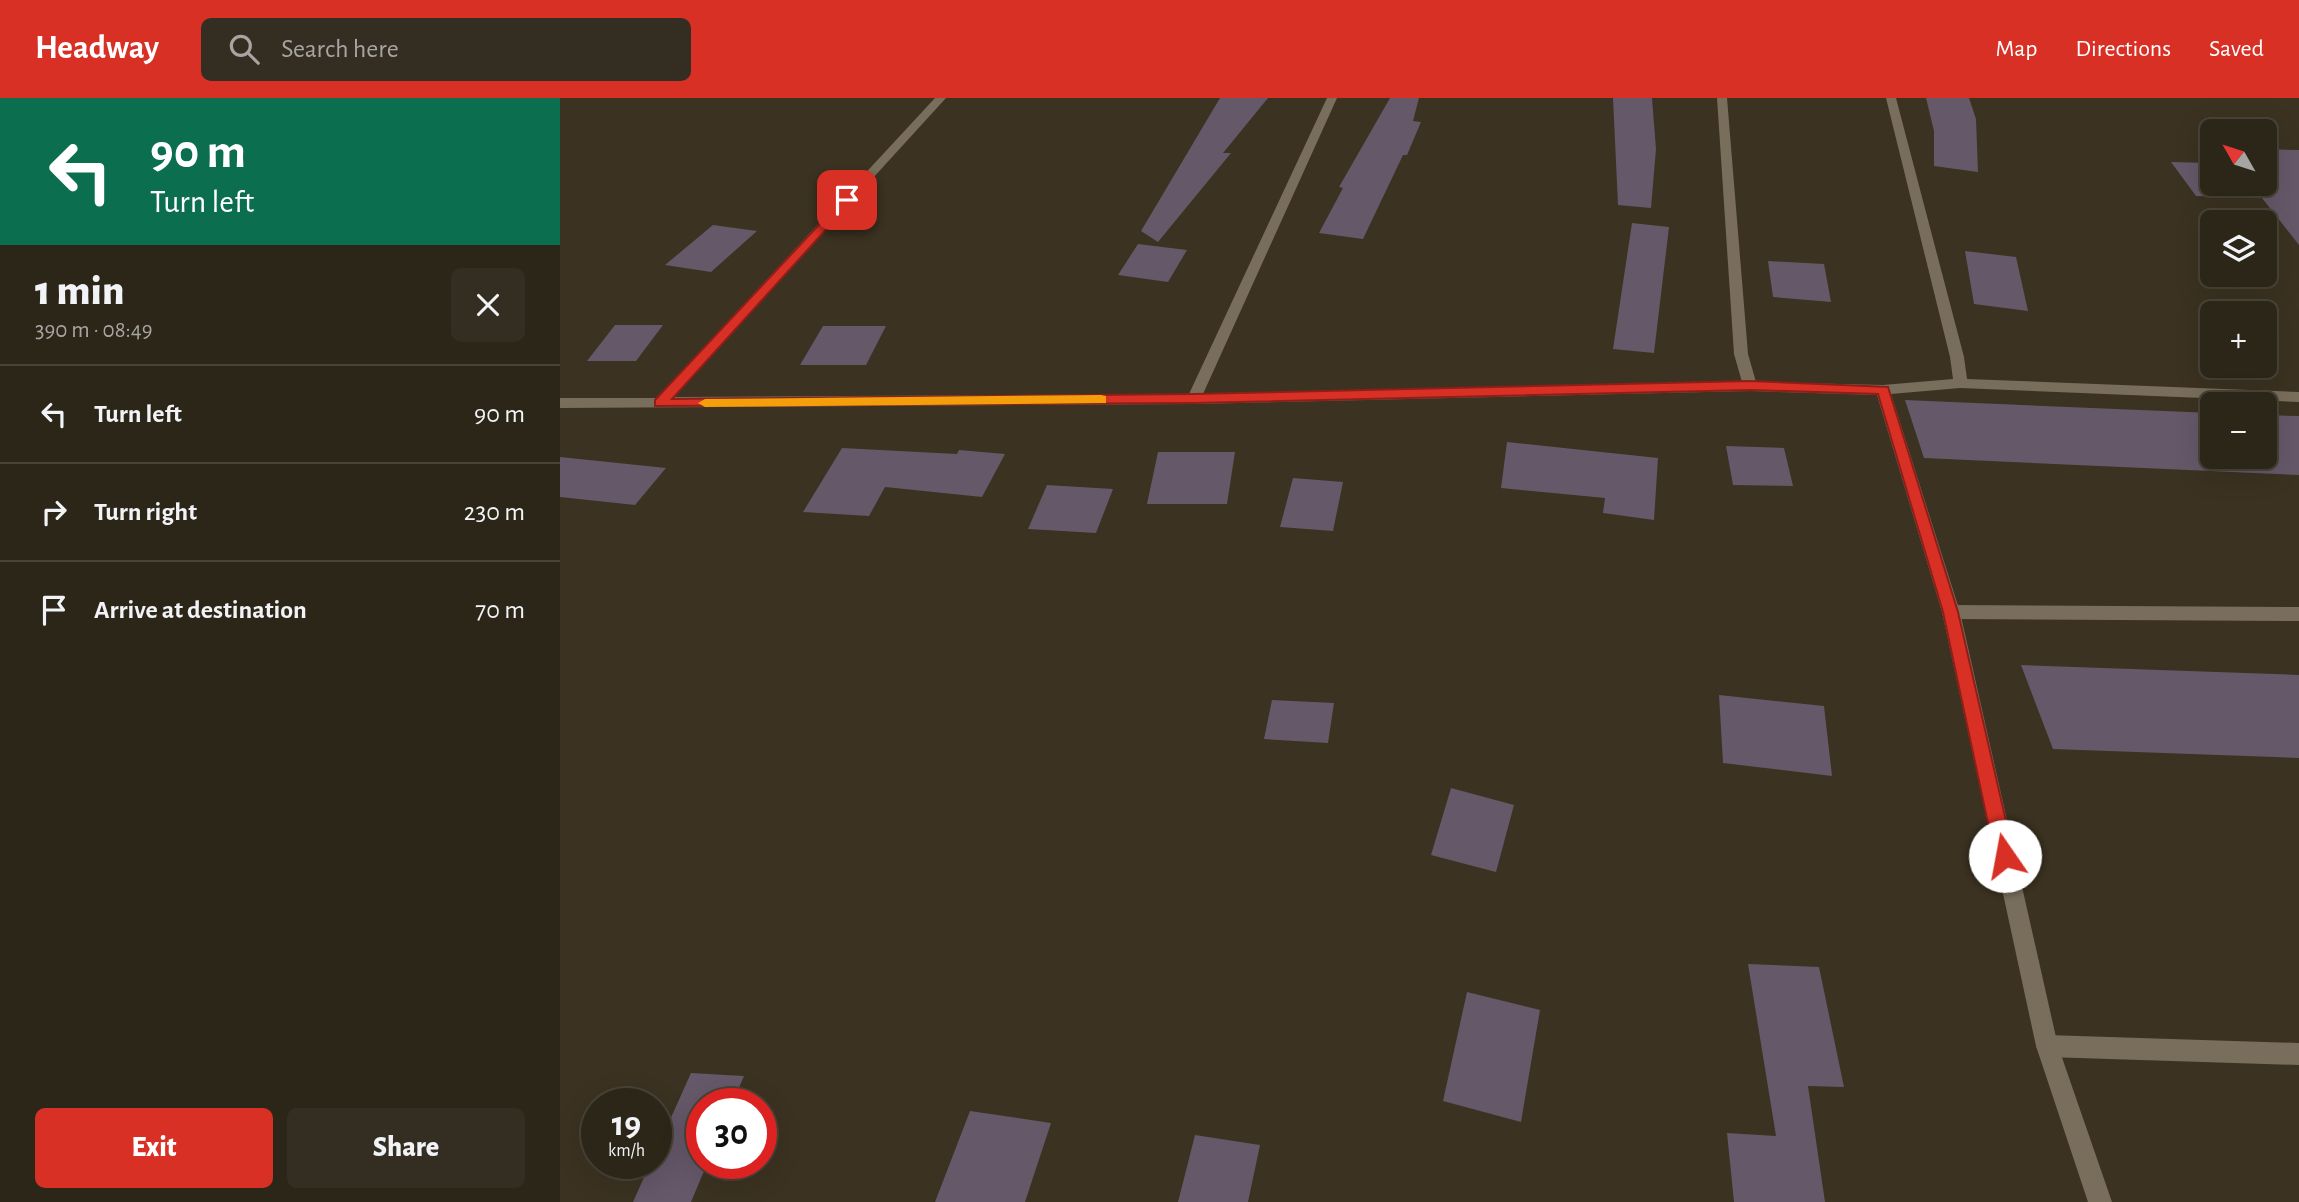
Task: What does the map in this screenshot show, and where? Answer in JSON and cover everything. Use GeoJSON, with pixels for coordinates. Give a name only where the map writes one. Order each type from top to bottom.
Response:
{"type":"FeatureCollection","features":[{"type":"Feature","properties":{"kind":"street"},"geometry":{"type":"LineString","coordinates":[[660,403],[941,98]]}},
{"type":"Feature","properties":{"kind":"street"},"geometry":{"type":"LineString","coordinates":[[1194,399],[1332,98]]}},
{"type":"Feature","properties":{"kind":"street"},"geometry":{"type":"LineString","coordinates":[[1721,98],[1741,354],[1750,386]]}},
{"type":"Feature","properties":{"kind":"street"},"geometry":{"type":"LineString","coordinates":[[1891,98],[1957,357],[1960,383]]}},
{"type":"Feature","properties":{"kind":"street"},"geometry":{"type":"LineString","coordinates":[[560,403],[1194,399],[1750,386],[1883,390],[1960,383],[2299,397]]}},
{"type":"Feature","properties":{"kind":"street"},"geometry":{"type":"LineString","coordinates":[[1883,390],[1951,612],[2047,1046],[2100,1202]]}},
{"type":"Feature","properties":{"kind":"street"},"geometry":{"type":"LineString","coordinates":[[1951,612],[2299,614]]}},
{"type":"Feature","properties":{"kind":"street"},"geometry":{"type":"LineString","coordinates":[[2047,1046],[2299,1054]]}},
{"type":"Feature","properties":{"kind":"building"},"geometry":{"type":"Polygon","coordinates":[[[1220,98],[1268,98],[1223,153],[1231,153],[1158,242],[1141,231],[1220,98]]]}},
{"type":"Feature","properties":{"kind":"building"},"geometry":{"type":"Polygon","coordinates":[[[1390,98],[1419,98],[1413,121],[1421,122],[1407,155],[1403,155],[1363,239],[1319,233],[1343,188],[1339,187],[1390,98]]]}},
{"type":"Feature","properties":{"kind":"building"},"geometry":{"type":"Polygon","coordinates":[[[1613,98],[1652,98],[1656,149],[1651,208],[1618,205],[1613,98]]]}},
{"type":"Feature","properties":{"kind":"building"},"geometry":{"type":"Polygon","coordinates":[[[1926,98],[1969,98],[1976,119],[1978,172],[1934,166],[1934,131],[1926,98]]]}},
{"type":"Feature","properties":{"kind":"building"},"geometry":{"type":"Polygon","coordinates":[[[2277,149],[2299,150],[2299,245],[2277,217],[2277,210],[2271,210],[2262,198],[2196,196],[2171,162],[2200,163],[2200,196],[2277,196],[2277,149]]]}},
{"type":"Feature","properties":{"kind":"building"},"geometry":{"type":"Polygon","coordinates":[[[1632,223],[1669,227],[1654,353],[1613,349],[1632,223]]]}},
{"type":"Feature","properties":{"kind":"building"},"geometry":{"type":"Polygon","coordinates":[[[713,225],[757,231],[711,272],[665,265],[713,225]]]}},
{"type":"Feature","properties":{"kind":"building"},"geometry":{"type":"Polygon","coordinates":[[[1138,244],[1187,250],[1168,282],[1118,275],[1138,244]]]}},
{"type":"Feature","properties":{"kind":"building"},"geometry":{"type":"Polygon","coordinates":[[[1965,251],[2016,257],[2028,311],[1974,304],[1965,251]]]}},
{"type":"Feature","properties":{"kind":"building"},"geometry":{"type":"Polygon","coordinates":[[[1768,261],[1824,264],[1831,302],[1773,297],[1768,261]]]}},
{"type":"Feature","properties":{"kind":"building"},"geometry":{"type":"Polygon","coordinates":[[[615,325],[663,325],[636,361],[587,361],[615,325]]]}},
{"type":"Feature","properties":{"kind":"building"},"geometry":{"type":"Polygon","coordinates":[[[823,326],[886,326],[866,365],[800,365],[823,326]]]}},
{"type":"Feature","properties":{"kind":"building"},"geometry":{"type":"Polygon","coordinates":[[[1905,400],[2200,412],[2200,469],[2277,469],[2277,415],[2299,416],[2299,475],[1924,458],[1905,400]]]}},
{"type":"Feature","properties":{"kind":"building"},"geometry":{"type":"Polygon","coordinates":[[[1507,442],[1658,458],[1654,520],[1603,513],[1605,498],[1501,488],[1507,442]]]}},
{"type":"Feature","properties":{"kind":"building"},"geometry":{"type":"Polygon","coordinates":[[[1726,446],[1784,448],[1793,486],[1733,485],[1726,446]]]}},
{"type":"Feature","properties":{"kind":"building"},"geometry":{"type":"Polygon","coordinates":[[[842,448],[957,454],[959,450],[1005,454],[982,497],[885,487],[869,516],[803,512],[842,448]]]}},
{"type":"Feature","properties":{"kind":"building"},"geometry":{"type":"Polygon","coordinates":[[[1158,452],[1235,452],[1227,504],[1147,504],[1158,452]]]}},
{"type":"Feature","properties":{"kind":"building"},"geometry":{"type":"Polygon","coordinates":[[[560,457],[666,468],[635,505],[560,497],[560,457]]]}},
{"type":"Feature","properties":{"kind":"building"},"geometry":{"type":"Polygon","coordinates":[[[1293,478],[1343,482],[1333,531],[1280,527],[1293,478]]]}},
{"type":"Feature","properties":{"kind":"building"},"geometry":{"type":"Polygon","coordinates":[[[1047,485],[1113,489],[1096,533],[1028,529],[1047,485]]]}},
{"type":"Feature","properties":{"kind":"building"},"geometry":{"type":"Polygon","coordinates":[[[2021,665],[2299,675],[2299,758],[2053,749],[2021,665]]]}},
{"type":"Feature","properties":{"kind":"building"},"geometry":{"type":"Polygon","coordinates":[[[1719,695],[1824,706],[1832,776],[1723,763],[1719,695]]]}},
{"type":"Feature","properties":{"kind":"building"},"geometry":{"type":"Polygon","coordinates":[[[1272,700],[1334,703],[1328,743],[1264,739],[1272,700]]]}},
{"type":"Feature","properties":{"kind":"building"},"geometry":{"type":"Polygon","coordinates":[[[1451,788],[1514,805],[1496,872],[1431,855],[1451,788]]]}},
{"type":"Feature","properties":{"kind":"building"},"geometry":{"type":"Polygon","coordinates":[[[1748,964],[1819,967],[1844,1087],[1808,1086],[1825,1202],[1734,1202],[1727,1133],[1776,1136],[1748,964]]]}},
{"type":"Feature","properties":{"kind":"building"},"geometry":{"type":"Polygon","coordinates":[[[1467,992],[1540,1010],[1521,1122],[1443,1101],[1467,992]]]}},
{"type":"Feature","properties":{"kind":"building"},"geometry":{"type":"Polygon","coordinates":[[[691,1073],[744,1076],[739,1088],[686,1088],[686,1179],[701,1179],[691,1202],[633,1202],[643,1179],[672,1179],[672,1115],[691,1073]]]}},
{"type":"Feature","properties":{"kind":"building"},"geometry":{"type":"Polygon","coordinates":[[[970,1111],[1051,1123],[1025,1202],[935,1202],[970,1111]]]}},
{"type":"Feature","properties":{"kind":"building"},"geometry":{"type":"Polygon","coordinates":[[[1195,1135],[1260,1145],[1248,1202],[1178,1202],[1195,1135]]]}},
{"type":"Feature","properties":{"kind":"slow traffic"},"geometry":{"type":"LineString","coordinates":[[705,403],[1101,400]]}},
{"type":"Feature","properties":{"kind":"route"},"geometry":{"type":"LineString","coordinates":[[847,200],[660,403],[1194,399],[1750,386],[1883,390],[1951,612],[2005,856]]}}]}
